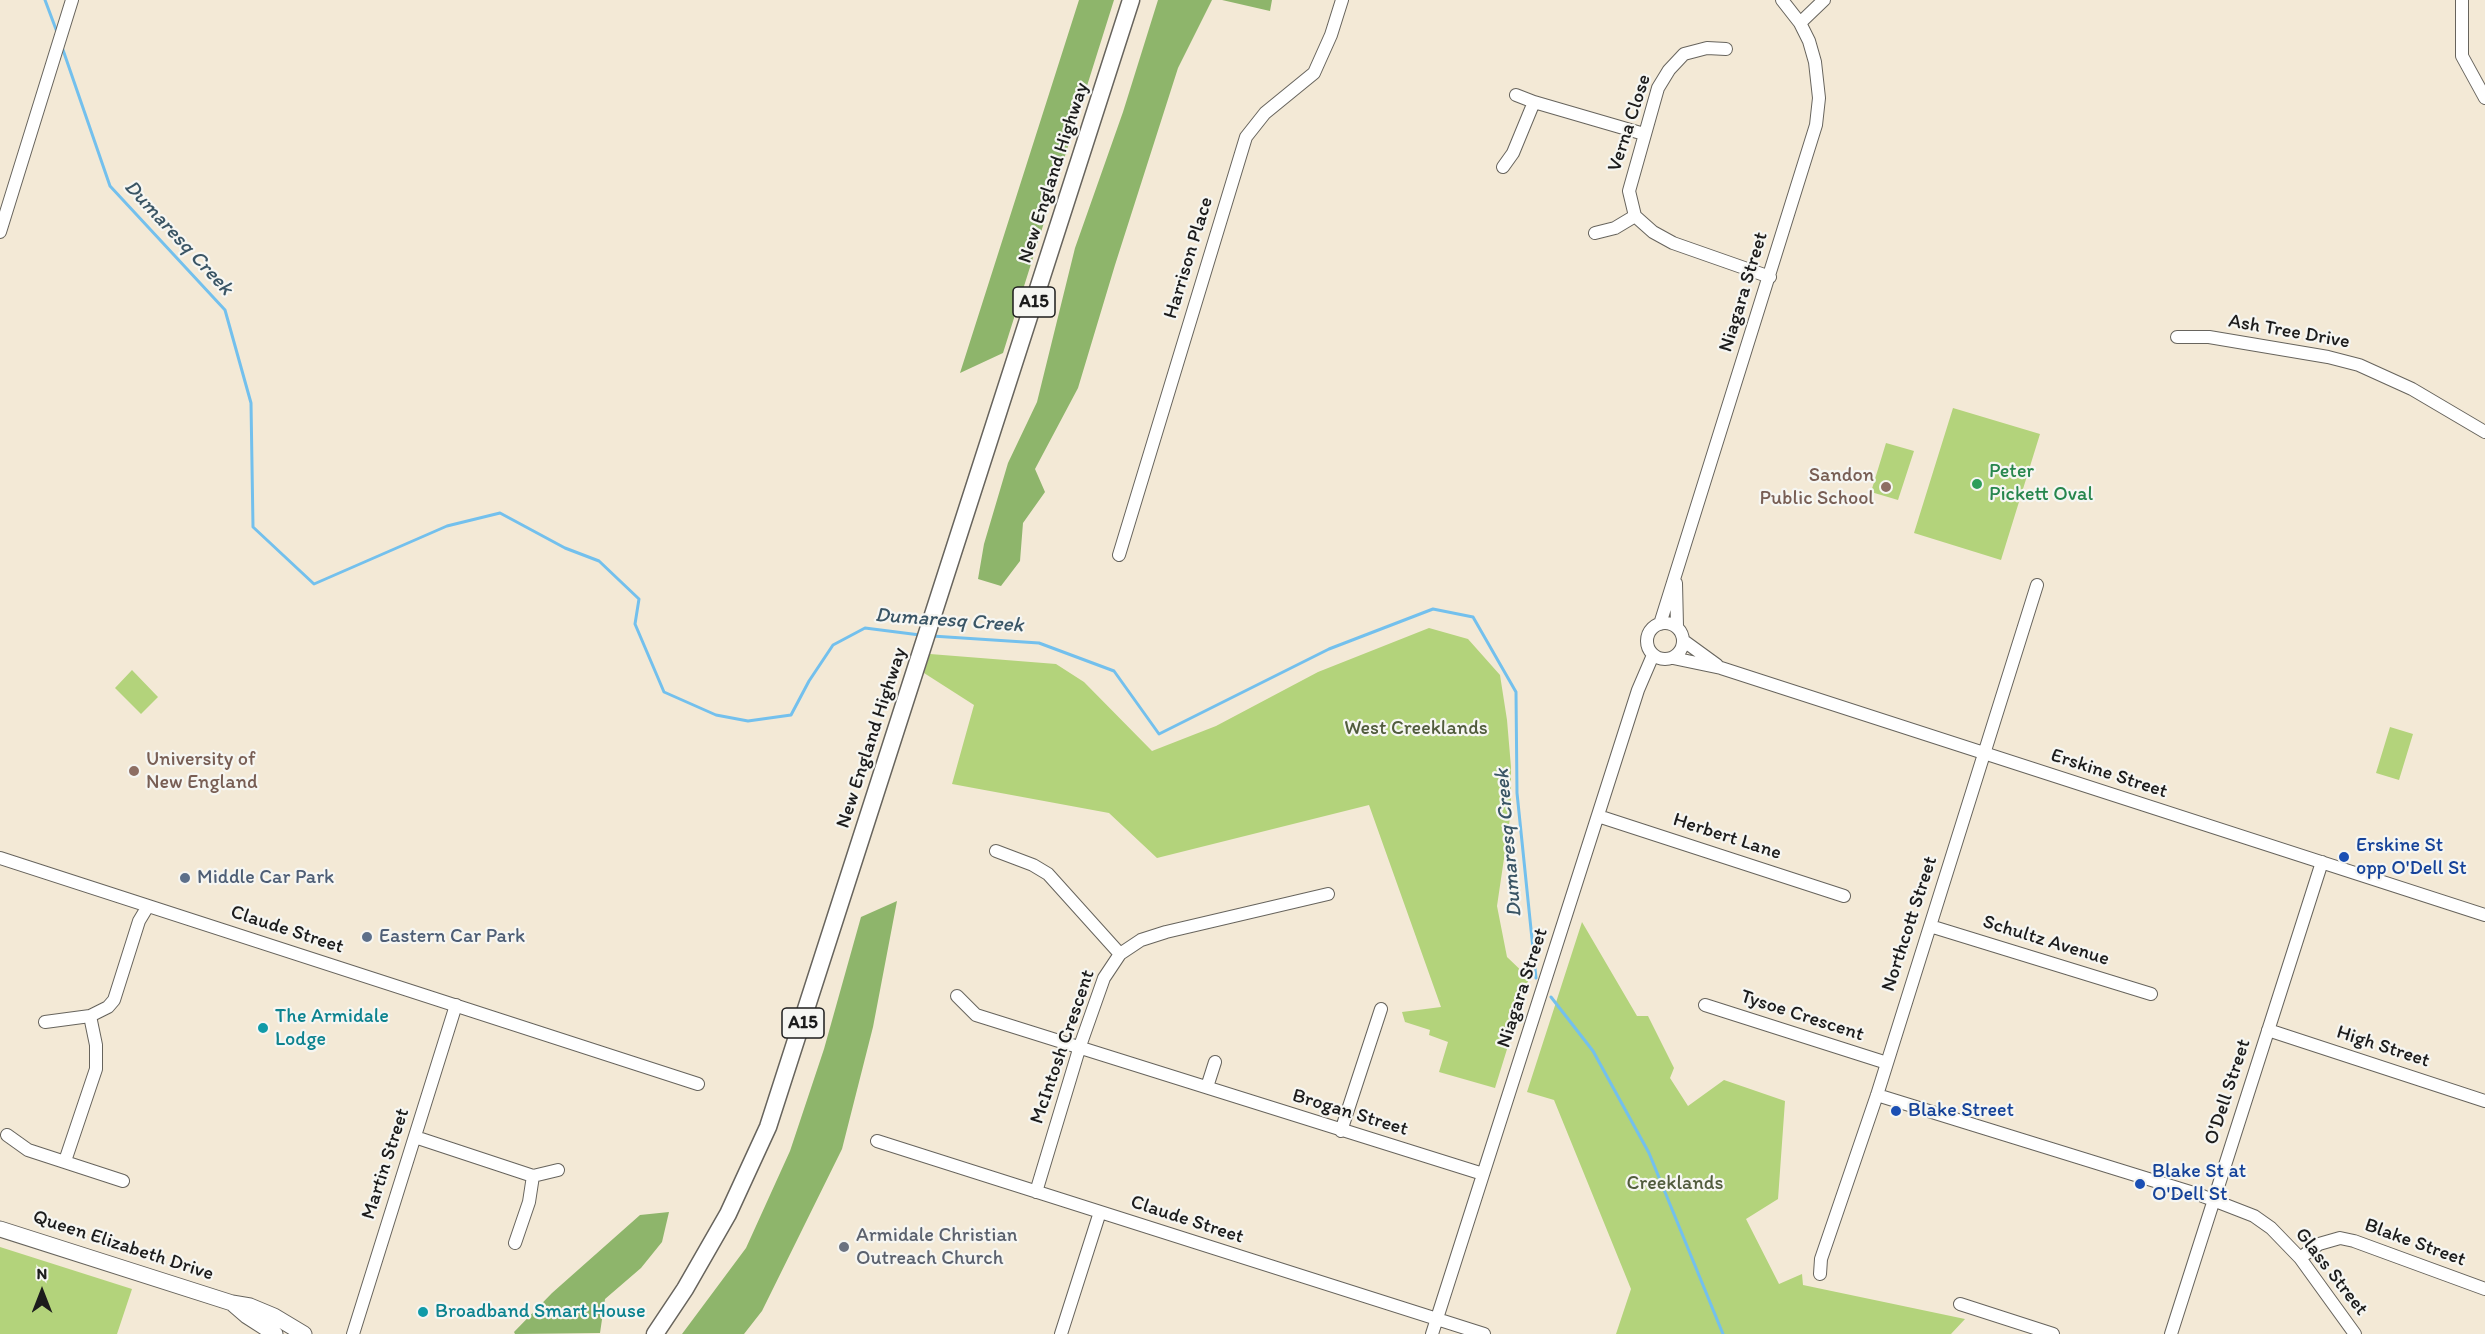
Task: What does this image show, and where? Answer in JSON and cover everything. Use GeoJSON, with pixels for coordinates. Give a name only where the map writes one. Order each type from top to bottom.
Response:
{"type":"FeatureCollection","features":[{"type":"Feature","properties":{"kind":"highway","name":"New England Highway"},"geometry":{"type":"LineString","coordinates":[[655,1334],[685,1289],[728,1214],[768,1127],[1131,0]]}},
{"type":"Feature","properties":{"kind":"main road","name":"Queen Elizabeth Drive"},"geometry":{"type":"LineString","coordinates":[[0,1229],[232,1303],[262,1310],[304,1334]]}},
{"type":"Feature","properties":{"kind":"main road","name":"Queen Elizabeth Drive"},"geometry":{"type":"LineString","coordinates":[[232,1303],[275,1334]]}},
{"type":"Feature","properties":{"kind":"street"},"geometry":{"type":"LineString","coordinates":[[0,232],[72,0]]}},
{"type":"Feature","properties":{"kind":"street","name":"Harrison Place"},"geometry":{"type":"LineString","coordinates":[[1119,555],[1246,137],[1265,113],[1314,73],[1331,35],[1342,0]]}},
{"type":"Feature","properties":{"kind":"street","name":"Niagara Street"},"geometry":{"type":"LineString","coordinates":[[1660,624],[1816,125],[1818,107],[1815,62],[1809,41],[1800,23],[1782,0]]}},
{"type":"Feature","properties":{"kind":"street"},"geometry":{"type":"LineString","coordinates":[[1800,23],[1824,0]]}},
{"type":"Feature","properties":{"kind":"street"},"geometry":{"type":"LineString","coordinates":[[2462,0],[2462,56],[2485,99]]}},
{"type":"Feature","properties":{"kind":"street","name":"Verna Close"},"geometry":{"type":"LineString","coordinates":[[1635,216],[1629,190],[1658,88],[1669,69],[1684,54],[1707,48],[1726,49]]}},
{"type":"Feature","properties":{"kind":"street"},"geometry":{"type":"LineString","coordinates":[[1516,95],[1644,134]]}},
{"type":"Feature","properties":{"kind":"street"},"geometry":{"type":"LineString","coordinates":[[1503,167],[1513,153],[1534,102]]}},
{"type":"Feature","properties":{"kind":"street"},"geometry":{"type":"LineString","coordinates":[[1595,233],[1615,228],[1635,216],[1653,232],[1673,243],[1770,277]]}},
{"type":"Feature","properties":{"kind":"street","name":"Ash Tree Drive"},"geometry":{"type":"LineString","coordinates":[[2177,337],[2209,337],[2328,357],[2359,365],[2412,389],[2485,432]]}},
{"type":"Feature","properties":{"kind":"street","name":"Niagara Street"},"geometry":{"type":"LineString","coordinates":[[1676,571],[1677,626]]}},
{"type":"Feature","properties":{"kind":"street","name":"Northcott Street"},"geometry":{"type":"LineString","coordinates":[[1820,1274],[1821,1259],[1887,1063],[1986,754],[1988,741],[2037,585]]}},
{"type":"Feature","properties":{"kind":"street"},"geometry":{"type":"LineString","coordinates":[[1660,624],[1677,626],[1684,641],[1681,651],[1672,658],[1661,659],[1653,655],[1648,648],[1647,636],[1654,627],[1660,624]]}},
{"type":"Feature","properties":{"kind":"street","name":"Erskine Street"},"geometry":{"type":"LineString","coordinates":[[1684,641],[1721,668]]}},
{"type":"Feature","properties":{"kind":"street","name":"Niagara Street"},"geometry":{"type":"LineString","coordinates":[[1432,1334],[1638,690],[1653,655]]}},
{"type":"Feature","properties":{"kind":"street","name":"Erskine Street"},"geometry":{"type":"LineString","coordinates":[[1672,658],[1721,668],[2485,915]]}},
{"type":"Feature","properties":{"kind":"street","name":"Herbert Lane"},"geometry":{"type":"LineString","coordinates":[[1598,816],[1844,896]]}},
{"type":"Feature","properties":{"kind":"street"},"geometry":{"type":"LineString","coordinates":[[996,851],[1048,874],[1120,954]]}},
{"type":"Feature","properties":{"kind":"street","name":"Claude Street"},"geometry":{"type":"LineString","coordinates":[[0,858],[698,1084]]}},
{"type":"Feature","properties":{"kind":"street","name":"O'Dell Street"},"geometry":{"type":"LineString","coordinates":[[2170,1334],[2322,862]]}},
{"type":"Feature","properties":{"kind":"street","name":"McIntosh Crescent"},"geometry":{"type":"LineString","coordinates":[[1036,1192],[1080,1046],[1104,978],[1120,954],[1141,940],[1166,932],[1329,894]]}},
{"type":"Feature","properties":{"kind":"street"},"geometry":{"type":"LineString","coordinates":[[45,1022],[90,1016],[108,1008],[114,1000],[139,921],[148,906]]}},
{"type":"Feature","properties":{"kind":"street","name":"Schultz Avenue"},"geometry":{"type":"LineString","coordinates":[[1930,926],[2151,994]]}},
{"type":"Feature","properties":{"kind":"street","name":"Brogan Street"},"geometry":{"type":"LineString","coordinates":[[957,996],[976,1015],[1483,1174]]}},
{"type":"Feature","properties":{"kind":"street","name":"Martin Street"},"geometry":{"type":"LineString","coordinates":[[353,1334],[456,1005]]}},
{"type":"Feature","properties":{"kind":"street","name":"Tysoe Crescent"},"geometry":{"type":"LineString","coordinates":[[1705,1005],[1887,1063]]}},
{"type":"Feature","properties":{"kind":"street"},"geometry":{"type":"LineString","coordinates":[[1341,1131],[1381,1009]]}},
{"type":"Feature","properties":{"kind":"street"},"geometry":{"type":"LineString","coordinates":[[65,1161],[96,1069],[96,1045],[90,1016]]}},
{"type":"Feature","properties":{"kind":"street","name":"High Street"},"geometry":{"type":"LineString","coordinates":[[2268,1030],[2485,1101]]}},
{"type":"Feature","properties":{"kind":"street"},"geometry":{"type":"LineString","coordinates":[[1207,1087],[1215,1062]]}},
{"type":"Feature","properties":{"kind":"street"},"geometry":{"type":"LineString","coordinates":[[1876,1095],[2214,1200]]}},
{"type":"Feature","properties":{"kind":"street"},"geometry":{"type":"LineString","coordinates":[[7,1135],[28,1150],[123,1181]]}},
{"type":"Feature","properties":{"kind":"street"},"geometry":{"type":"LineString","coordinates":[[415,1137],[533,1176],[558,1170]]}},
{"type":"Feature","properties":{"kind":"street","name":"Claude Street"},"geometry":{"type":"LineString","coordinates":[[878,1141],[1484,1334]]}},
{"type":"Feature","properties":{"kind":"street"},"geometry":{"type":"LineString","coordinates":[[515,1243],[529,1202],[533,1176]]}},
{"type":"Feature","properties":{"kind":"street","name":"Glass Street"},"geometry":{"type":"LineString","coordinates":[[2214,1200],[2254,1216],[2271,1228],[2300,1258],[2355,1334]]}},
{"type":"Feature","properties":{"kind":"street"},"geometry":{"type":"LineString","coordinates":[[1061,1334],[1100,1212]]}},
{"type":"Feature","properties":{"kind":"street","name":"Blake Street"},"geometry":{"type":"LineString","coordinates":[[2300,1258],[2319,1244],[2340,1238],[2354,1241],[2485,1289]]}},
{"type":"Feature","properties":{"kind":"street"},"geometry":{"type":"LineString","coordinates":[[1959,1304],[2053,1334]]}},
{"type":"Feature","properties":{"kind":"green space"},"geometry":{"type":"Polygon","coordinates":[[[1079,0],[1114,0],[1003,353],[960,373],[1079,0]]]}},
{"type":"Feature","properties":{"kind":"green space"},"geometry":{"type":"Polygon","coordinates":[[[1158,0],[1212,0],[1178,68],[1078,388],[1035,469],[1045,492],[1023,523],[1020,561],[1001,586],[978,579],[984,544],[1008,463],[1037,402],[1075,248],[1123,112],[1158,0]]]}},
{"type":"Feature","properties":{"kind":"green space"},"geometry":{"type":"Polygon","coordinates":[[[1222,0],[1272,0],[1270,11],[1222,0]]]}},
{"type":"Feature","properties":{"kind":"green space","name":"Peter Pickett Oval"},"geometry":{"type":"Polygon","coordinates":[[[1953,408],[2040,434],[2001,560],[1914,533],[1953,408]]]}},
{"type":"Feature","properties":{"kind":"green space"},"geometry":{"type":"Polygon","coordinates":[[[1886,443],[1914,451],[1898,500],[1871,492],[1886,443]]]}},
{"type":"Feature","properties":{"kind":"green space","name":"West Creeklands"},"geometry":{"type":"Polygon","coordinates":[[[1429,628],[1468,639],[1500,675],[1507,720],[1511,767],[1511,811],[1497,906],[1507,957],[1529,978],[1495,1088],[1439,1072],[1448,1042],[1429,1035],[1430,1030],[1405,1022],[1402,1012],[1441,1007],[1369,805],[1157,858],[1109,813],[952,784],[974,705],[924,673],[930,654],[1056,664],[1084,682],[1152,751],[1216,726],[1318,672],[1429,628]]]}},
{"type":"Feature","properties":{"kind":"green space"},"geometry":{"type":"Polygon","coordinates":[[[132,670],[158,697],[141,714],[115,688],[132,670]]]}},
{"type":"Feature","properties":{"kind":"green space"},"geometry":{"type":"Polygon","coordinates":[[[2390,727],[2413,734],[2399,780],[2376,773],[2390,727]]]}},
{"type":"Feature","properties":{"kind":"green space"},"geometry":{"type":"Polygon","coordinates":[[[897,901],[873,1027],[842,1149],[762,1311],[744,1334],[682,1334],[746,1248],[790,1151],[824,1049],[861,917],[897,901]]]}},
{"type":"Feature","properties":{"kind":"green space","name":"Creeklands"},"geometry":{"type":"Polygon","coordinates":[[[1582,922],[1637,1016],[1648,1016],[1674,1068],[1670,1078],[1688,1106],[1724,1080],[1785,1101],[1778,1199],[1746,1219],[1779,1284],[1802,1274],[1803,1285],[1965,1319],[1951,1334],[1616,1334],[1631,1289],[1554,1100],[1527,1092],[1582,922]]]}},
{"type":"Feature","properties":{"kind":"green space"},"geometry":{"type":"Polygon","coordinates":[[[669,1212],[662,1242],[641,1268],[605,1299],[600,1333],[515,1334],[514,1332],[552,1293],[640,1215],[669,1212]]]}},
{"type":"Feature","properties":{"kind":"green space"},"geometry":{"type":"Polygon","coordinates":[[[0,1247],[132,1289],[117,1334],[0,1334],[0,1247]]]}},
{"type":"Feature","properties":{"kind":"waterway","name":"Dumaresq Creek"},"geometry":{"type":"LineString","coordinates":[[45,0],[57,32]]}},
{"type":"Feature","properties":{"kind":"waterway","name":"Dumaresq Creek"},"geometry":{"type":"LineString","coordinates":[[62,47],[110,186],[225,310],[251,403],[253,527],[314,584],[447,526],[500,513],[565,548],[599,561],[639,599],[635,624],[664,692],[716,715],[748,721],[791,715],[809,681],[833,645],[865,628],[920,635]]}},
{"type":"Feature","properties":{"kind":"waterway","name":"Dumaresq Creek"},"geometry":{"type":"LineString","coordinates":[[932,636],[1039,643],[1114,671],[1159,734],[1329,649],[1433,609],[1473,617],[1516,692],[1517,793],[1536,978]]}},
{"type":"Feature","properties":{"kind":"waterway","name":"Dumaresq Creek"},"geometry":{"type":"LineString","coordinates":[[1551,997],[1593,1051],[1649,1153],[1723,1334]]}},
{"type":"Feature","properties":{"kind":"place","name":"Peter Pickett Oval"},"geometry":{"type":"Point","coordinates":[1977,484]}},
{"type":"Feature","properties":{"kind":"place","name":"Sandon Public School"},"geometry":{"type":"Point","coordinates":[1886,487]}},
{"type":"Feature","properties":{"kind":"place","name":"University of New England"},"geometry":{"type":"Point","coordinates":[134,771]}},
{"type":"Feature","properties":{"kind":"place","name":"Erskine St opp O'Dell St"},"geometry":{"type":"Point","coordinates":[2344,857]}},
{"type":"Feature","properties":{"kind":"place","name":"Middle Car Park"},"geometry":{"type":"Point","coordinates":[185,878]}},
{"type":"Feature","properties":{"kind":"place","name":"Eastern Car Park"},"geometry":{"type":"Point","coordinates":[367,937]}},
{"type":"Feature","properties":{"kind":"place","name":"The Armidale Lodge"},"geometry":{"type":"Point","coordinates":[263,1028]}},
{"type":"Feature","properties":{"kind":"place","name":"Blake Street"},"geometry":{"type":"Point","coordinates":[1896,1111]}},
{"type":"Feature","properties":{"kind":"place","name":"Blake St at O'Dell St"},"geometry":{"type":"Point","coordinates":[2140,1184]}},
{"type":"Feature","properties":{"kind":"place","name":"Armidale Christian Outreach Church"},"geometry":{"type":"Point","coordinates":[844,1247]}},
{"type":"Feature","properties":{"kind":"place","name":"Broadband Smart House"},"geometry":{"type":"Point","coordinates":[423,1312]}}]}
